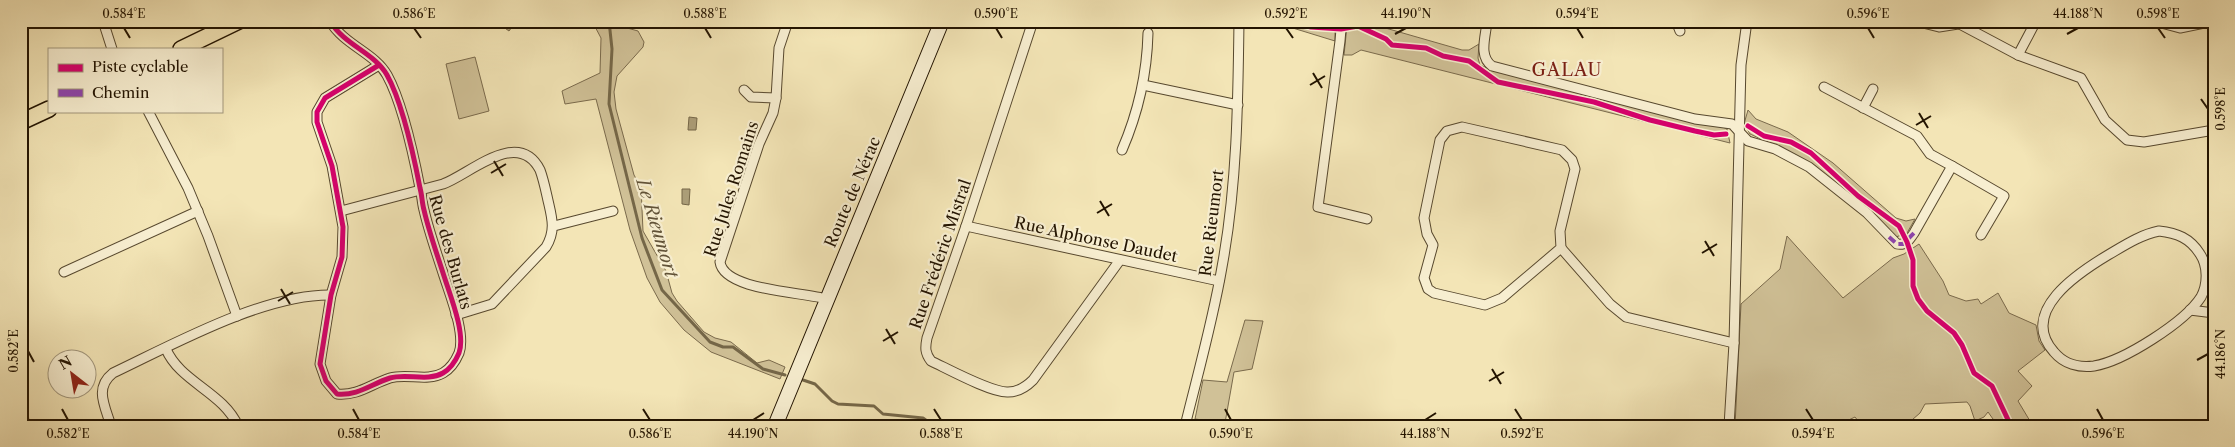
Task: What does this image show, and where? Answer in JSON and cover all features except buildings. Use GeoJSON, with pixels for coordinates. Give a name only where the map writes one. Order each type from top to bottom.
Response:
{"type":"FeatureCollection","features":[{"type":"Feature","properties":{"kind":"main road"},"geometry":{"type":"LineString","coordinates":[[183,48],[239,21]]}},
{"type":"Feature","properties":{"kind":"main road","name":"Route de Nérac"},"geometry":{"type":"LineString","coordinates":[[775,426],[942,21]]}},
{"type":"Feature","properties":{"kind":"main road"},"geometry":{"type":"LineString","coordinates":[[21,122],[48,109]]}},
{"type":"Feature","properties":{"kind":"street"},"geometry":{"type":"LineString","coordinates":[[103,21],[112,48]]}},
{"type":"Feature","properties":{"kind":"street","name":"Rue des Burlats"},"geometry":{"type":"LineString","coordinates":[[330,21],[343,38],[379,65],[386,72],[396,93],[421,189],[423,209],[456,316],[461,345],[453,363],[442,374],[431,377],[408,376],[391,378],[362,392],[350,395],[337,394],[326,381],[320,364],[331,295],[342,257],[343,228],[332,166],[317,122],[316,112],[325,98],[379,65]]}},
{"type":"Feature","properties":{"kind":"street","name":"Rue Jules Romains"},"geometry":{"type":"LineString","coordinates":[[788,21],[779,48],[776,98],[773,113],[759,144],[721,258],[721,268],[728,276],[759,287],[784,293],[815,295],[826,299]]}},
{"type":"Feature","properties":{"kind":"street","name":"Rue Frédéric Mistral"},"geometry":{"type":"LineString","coordinates":[[1033,21],[966,226],[926,338],[926,352],[931,361],[999,391],[1018,391],[1033,380],[1120,260]]}},
{"type":"Feature","properties":{"kind":"street","name":"Rue Rieumort"},"geometry":{"type":"LineString","coordinates":[[1185,426],[1219,281],[1230,206],[1238,132],[1239,21]]}},
{"type":"Feature","properties":{"kind":"street"},"geometry":{"type":"LineString","coordinates":[[1337,21],[1341,29],[1340,41],[1318,207],[1367,219]]}},
{"type":"Feature","properties":{"kind":"street"},"geometry":{"type":"LineString","coordinates":[[1488,21],[1484,54],[1487,62],[1492,66],[1695,119],[1732,124],[1748,141],[1775,149],[1809,168],[1842,192],[1867,213],[1889,237],[1900,244],[1907,242],[1914,233],[1952,166]]}},
{"type":"Feature","properties":{"kind":"street"},"geometry":{"type":"LineString","coordinates":[[1676,21],[1680,31]]}},
{"type":"Feature","properties":{"kind":"street"},"geometry":{"type":"LineString","coordinates":[[1729,426],[1734,343],[1741,65],[1747,21]]}},
{"type":"Feature","properties":{"kind":"street"},"geometry":{"type":"LineString","coordinates":[[1915,21],[1939,27],[1956,23],[2018,55],[2081,78],[2106,120],[2127,140],[2144,142],[2214,130]]}},
{"type":"Feature","properties":{"kind":"street"},"geometry":{"type":"LineString","coordinates":[[2018,55],[2036,21]]}},
{"type":"Feature","properties":{"kind":"street"},"geometry":{"type":"LineString","coordinates":[[2165,24],[2180,28],[2214,21]]}},
{"type":"Feature","properties":{"kind":"street"},"geometry":{"type":"LineString","coordinates":[[1122,150],[1131,129],[1143,85],[1148,33]]}},
{"type":"Feature","properties":{"kind":"street"},"geometry":{"type":"LineString","coordinates":[[1143,85],[1238,105]]}},
{"type":"Feature","properties":{"kind":"street"},"geometry":{"type":"LineString","coordinates":[[1824,87],[1917,136],[1930,154],[2004,196],[1981,235]]}},
{"type":"Feature","properties":{"kind":"street"},"geometry":{"type":"LineString","coordinates":[[1863,108],[1873,89]]}},
{"type":"Feature","properties":{"kind":"street","name":"Rue Jules Romains"},"geometry":{"type":"LineString","coordinates":[[744,90],[750,98],[776,98]]}},
{"type":"Feature","properties":{"kind":"street"},"geometry":{"type":"LineString","coordinates":[[149,112],[198,211],[237,316]]}},
{"type":"Feature","properties":{"kind":"street"},"geometry":{"type":"LineString","coordinates":[[1561,248],[1502,298],[1491,304],[1485,305],[1434,293],[1428,289],[1424,278],[1433,245],[1427,234],[1424,218],[1440,140],[1444,134],[1453,128],[1462,127],[1562,150],[1568,154],[1575,169],[1560,231],[1561,248],[1610,304],[1626,317],[1734,343]]}},
{"type":"Feature","properties":{"kind":"street"},"geometry":{"type":"LineString","coordinates":[[341,211],[452,181],[490,157],[518,153],[528,157],[539,168],[554,226],[552,238],[499,298],[482,308],[456,316]]}},
{"type":"Feature","properties":{"kind":"street"},"geometry":{"type":"LineString","coordinates":[[64,272],[198,211]]}},
{"type":"Feature","properties":{"kind":"street"},"geometry":{"type":"LineString","coordinates":[[554,226],[613,211]]}},
{"type":"Feature","properties":{"kind":"street","name":"Rue Alphonse Daudet"},"geometry":{"type":"LineString","coordinates":[[966,226],[1219,281]]}},
{"type":"Feature","properties":{"kind":"street"},"geometry":{"type":"LineString","coordinates":[[2159,231],[2172,232],[2185,237],[2195,246],[2202,257],[2206,269],[2206,282],[2202,295],[2190,310],[2133,351],[2097,366],[2084,367],[2070,364],[2059,358],[2050,348],[2045,335],[2044,322],[2047,309],[2054,297],[2080,273],[2146,234],[2159,231]]}},
{"type":"Feature","properties":{"kind":"street"},"geometry":{"type":"LineString","coordinates":[[2206,282],[2214,291]]}},
{"type":"Feature","properties":{"kind":"street"},"geometry":{"type":"LineString","coordinates":[[111,426],[101,394],[107,378],[237,316],[275,304],[318,295],[331,295]]}},
{"type":"Feature","properties":{"kind":"street"},"geometry":{"type":"LineString","coordinates":[[2190,310],[2214,313]]}},
{"type":"Feature","properties":{"kind":"street"},"geometry":{"type":"LineString","coordinates":[[166,349],[177,366],[217,398],[233,415],[238,426]]}},
{"type":"Feature","properties":{"kind":"shaded area"},"geometry":{"type":"Polygon","coordinates":[[[495,21],[513,21],[515,23],[509,31],[495,21]]]}},
{"type":"Feature","properties":{"kind":"shaded area"},"geometry":{"type":"Polygon","coordinates":[[[592,21],[620,21],[620,26],[638,31],[644,42],[643,47],[617,76],[614,92],[616,109],[634,175],[641,187],[643,231],[666,271],[672,293],[704,332],[715,338],[731,342],[757,363],[769,360],[785,367],[780,379],[711,352],[684,330],[660,302],[647,278],[630,230],[596,99],[565,104],[562,91],[600,73],[601,38],[592,21]]]}},
{"type":"Feature","properties":{"kind":"shaded area"},"geometry":{"type":"Polygon","coordinates":[[[1270,21],[1321,21],[1335,27],[1335,41],[1270,21]]]}},
{"type":"Feature","properties":{"kind":"shaded area"},"geometry":{"type":"Polygon","coordinates":[[[1345,21],[1361,21],[1462,50],[1469,50],[1479,44],[1478,58],[1480,65],[1487,68],[1695,122],[1723,127],[1727,129],[1730,143],[1361,50],[1352,55],[1344,55],[1347,26],[1345,21]]]}},
{"type":"Feature","properties":{"kind":"shaded area"},"geometry":{"type":"Polygon","coordinates":[[[475,57],[489,111],[459,119],[446,64],[475,57]]]}},
{"type":"Feature","properties":{"kind":"shaded area"},"geometry":{"type":"Polygon","coordinates":[[[1748,110],[1756,119],[1788,132],[1833,163],[1896,218],[1906,221],[1915,219],[1907,233],[1896,237],[1787,151],[1750,134],[1744,124],[1748,110]]]}},
{"type":"Feature","properties":{"kind":"shaded area"},"geometry":{"type":"Polygon","coordinates":[[[689,117],[697,118],[696,130],[688,130],[689,117]]]}},
{"type":"Feature","properties":{"kind":"shaded area"},"geometry":{"type":"Polygon","coordinates":[[[682,189],[690,189],[689,205],[682,204],[682,189]]]}},
{"type":"Feature","properties":{"kind":"shaded area"},"geometry":{"type":"Polygon","coordinates":[[[1787,236],[1843,298],[1893,258],[1904,254],[1919,244],[1943,281],[1949,295],[1966,301],[1978,299],[1981,304],[1998,293],[2009,313],[2036,325],[2039,341],[2045,350],[2018,371],[2032,386],[2018,401],[2033,426],[1998,426],[1988,412],[1984,417],[1975,421],[1967,402],[1925,404],[1920,413],[1905,426],[1862,426],[1855,417],[1836,426],[1735,426],[1741,304],[1780,269],[1787,236]]]}},
{"type":"Feature","properties":{"kind":"shaded area"},"geometry":{"type":"Polygon","coordinates":[[[1245,320],[1263,321],[1252,369],[1234,372],[1225,423],[1195,419],[1203,380],[1227,382],[1245,320]]]}},
{"type":"Feature","properties":{"kind":"shaded area"},"geometry":{"type":"Polygon","coordinates":[[[21,373],[30,426],[21,426],[21,373]]]}},
{"type":"Feature","properties":{"kind":"waterway","name":"Le Rieumort"},"geometry":{"type":"LineString","coordinates":[[609,21],[612,49],[609,104],[642,238],[662,290],[710,342],[723,347],[733,347],[763,369],[785,375]]}},
{"type":"Feature","properties":{"kind":"waterway","name":"Le Rieumort"},"geometry":{"type":"LineString","coordinates":[[803,380],[815,384],[832,401],[838,404],[874,406],[883,414],[923,418],[934,426]]}},
{"type":"Feature","properties":{"kind":"marked path"},"geometry":{"type":"LineString","coordinates":[[1889,237],[1897,244],[1903,244],[1914,233]]}},
{"type":"Feature","properties":{"kind":"cycle path"},"geometry":{"type":"LineString","coordinates":[[330,21],[343,36],[382,67],[398,100],[407,130],[423,207],[459,325],[461,345],[458,356],[450,367],[437,376],[390,378],[358,391],[337,394],[326,381],[320,364],[331,295],[342,257],[343,227],[332,166],[317,122],[317,112],[325,98],[379,65]]}},
{"type":"Feature","properties":{"kind":"cycle path"},"geometry":{"type":"LineString","coordinates":[[1288,21],[1311,27],[1341,29],[1358,26],[1386,39],[1392,45],[1426,48],[1443,56],[1469,61],[1498,82],[1594,102],[1650,120],[1695,131],[1714,135],[1726,134]]}},
{"type":"Feature","properties":{"kind":"cycle path"},"geometry":{"type":"LineString","coordinates":[[1748,126],[1764,136],[1791,142],[1811,153],[1858,196],[1899,226],[1913,260],[1913,286],[1918,299],[1927,311],[1954,333],[1962,345],[1974,373],[1992,386],[2011,426]]}},
{"type":"Feature","properties":{"kind":"district","name":"GALAU"},"geometry":{"type":"Point","coordinates":[1567,70]}}]}
